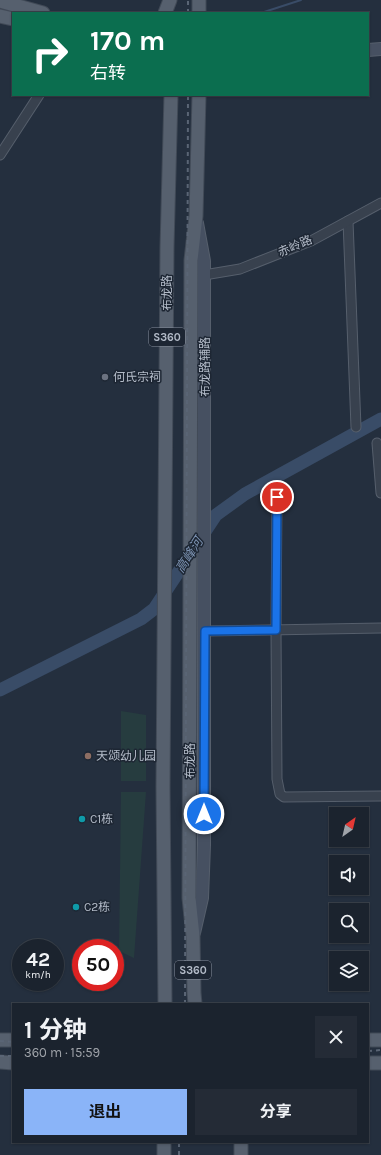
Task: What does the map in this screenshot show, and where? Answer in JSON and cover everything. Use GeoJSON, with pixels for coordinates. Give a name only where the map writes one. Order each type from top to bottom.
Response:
{"type":"FeatureCollection","features":[{"type":"Feature","properties":{"kind":"main road"},"geometry":{"type":"LineString","coordinates":[[165,12],[170,0]]}},
{"type":"Feature","properties":{"kind":"main road"},"geometry":{"type":"LineString","coordinates":[[170,0],[170,12]]}},
{"type":"Feature","properties":{"kind":"main road"},"geometry":{"type":"LineString","coordinates":[[191,0],[191,12]]}},
{"type":"Feature","properties":{"kind":"main road"},"geometry":{"type":"LineString","coordinates":[[199,0],[199,12]]}},
{"type":"Feature","properties":{"kind":"main road"},"geometry":{"type":"LineString","coordinates":[[0,1],[39,12]]}},
{"type":"Feature","properties":{"kind":"main road"},"geometry":{"type":"LineString","coordinates":[[0,16],[12,19]]}},
{"type":"Feature","properties":{"kind":"main road"},"geometry":{"type":"LineString","coordinates":[[369,42],[381,41]]}},
{"type":"Feature","properties":{"kind":"main road"},"geometry":{"type":"LineString","coordinates":[[369,50],[381,49]]}},
{"type":"Feature","properties":{"kind":"main road"},"geometry":{"type":"LineString","coordinates":[[165,96],[170,110]]}},
{"type":"Feature","properties":{"kind":"main road","name":"布龙路"},"geometry":{"type":"LineString","coordinates":[[164,1002],[163,795],[171,96]]}},
{"type":"Feature","properties":{"kind":"main road","name":"布龙路"},"geometry":{"type":"LineString","coordinates":[[196,1003],[194,993],[194,936],[189,898],[191,260],[196,216],[200,98]]}},
{"type":"Feature","properties":{"kind":"main road","name":"布龙路辅路"},"geometry":{"type":"LineString","coordinates":[[196,216],[204,261],[205,631]]}},
{"type":"Feature","properties":{"kind":"main road"},"geometry":{"type":"LineString","coordinates":[[194,936],[202,890],[205,631]]}},
{"type":"Feature","properties":{"kind":"main road"},"geometry":{"type":"LineString","coordinates":[[0,1040],[12,1040]]}},
{"type":"Feature","properties":{"kind":"main road"},"geometry":{"type":"LineString","coordinates":[[369,1040],[381,1040]]}},
{"type":"Feature","properties":{"kind":"main road"},"geometry":{"type":"LineString","coordinates":[[0,1062],[12,1062]]}},
{"type":"Feature","properties":{"kind":"main road"},"geometry":{"type":"LineString","coordinates":[[369,1063],[381,1063]]}},
{"type":"Feature","properties":{"kind":"main road"},"geometry":{"type":"LineString","coordinates":[[164,1143],[164,1155]]}},
{"type":"Feature","properties":{"kind":"main road"},"geometry":{"type":"LineString","coordinates":[[242,1143],[242,1155]]}},
{"type":"Feature","properties":{"kind":"street"},"geometry":{"type":"LineString","coordinates":[[0,155],[38,96]]}},
{"type":"Feature","properties":{"kind":"street","name":"赤岭路"},"geometry":{"type":"LineString","coordinates":[[204,275],[240,269],[311,241],[381,204]]}},
{"type":"Feature","properties":{"kind":"street"},"geometry":{"type":"LineString","coordinates":[[348,221],[356,427]]}},
{"type":"Feature","properties":{"kind":"street"},"geometry":{"type":"LineString","coordinates":[[377,443],[381,493]]}},
{"type":"Feature","properties":{"kind":"street"},"geometry":{"type":"LineString","coordinates":[[277,497],[277,779],[280,794],[284,797],[381,796]]}},
{"type":"Feature","properties":{"kind":"street"},"geometry":{"type":"LineString","coordinates":[[205,631],[381,628]]}},
{"type":"Feature","properties":{"kind":"green space"},"geometry":{"type":"Polygon","coordinates":[[[121,711],[146,715],[146,781],[121,781],[121,711]]]}},
{"type":"Feature","properties":{"kind":"green space"},"geometry":{"type":"Polygon","coordinates":[[[121,792],[146,792],[134,958],[124,953],[124,939],[119,939],[121,792]]]}},
{"type":"Feature","properties":{"kind":"waterway"},"geometry":{"type":"LineString","coordinates":[[264,12],[301,0]]}},
{"type":"Feature","properties":{"kind":"waterway","name":"高峰河"},"geometry":{"type":"LineString","coordinates":[[0,690],[141,619],[154,609],[216,515],[245,494],[381,419]]}},
{"type":"Feature","properties":{"kind":"railway"},"geometry":{"type":"LineString","coordinates":[[188,0],[188,12]]}},
{"type":"Feature","properties":{"kind":"railway"},"geometry":{"type":"LineString","coordinates":[[185,1003],[188,96]]}},
{"type":"Feature","properties":{"kind":"railway"},"geometry":{"type":"LineString","coordinates":[[0,1041],[12,1042]]}},
{"type":"Feature","properties":{"kind":"railway"},"geometry":{"type":"LineString","coordinates":[[369,1051],[381,1050]]}},
{"type":"Feature","properties":{"kind":"railway"},"geometry":{"type":"LineString","coordinates":[[0,1056],[12,1056]]}},
{"type":"Feature","properties":{"kind":"railway"},"geometry":{"type":"LineString","coordinates":[[179,1143],[179,1155]]}},
{"type":"Feature","properties":{"kind":"place","name":"何氏宗祠"},"geometry":{"type":"Point","coordinates":[105,377]}},
{"type":"Feature","properties":{"kind":"place","name":"天颂幼儿园"},"geometry":{"type":"Point","coordinates":[88,756]}},
{"type":"Feature","properties":{"kind":"place","name":"C1栋"},"geometry":{"type":"Point","coordinates":[82,819]}},
{"type":"Feature","properties":{"kind":"place","name":"C2栋"},"geometry":{"type":"Point","coordinates":[76,907]}},
{"type":"Feature","properties":{"kind":"route"},"geometry":{"type":"LineString","coordinates":[[204,814],[205,631],[276,630],[277,497]]}}]}
